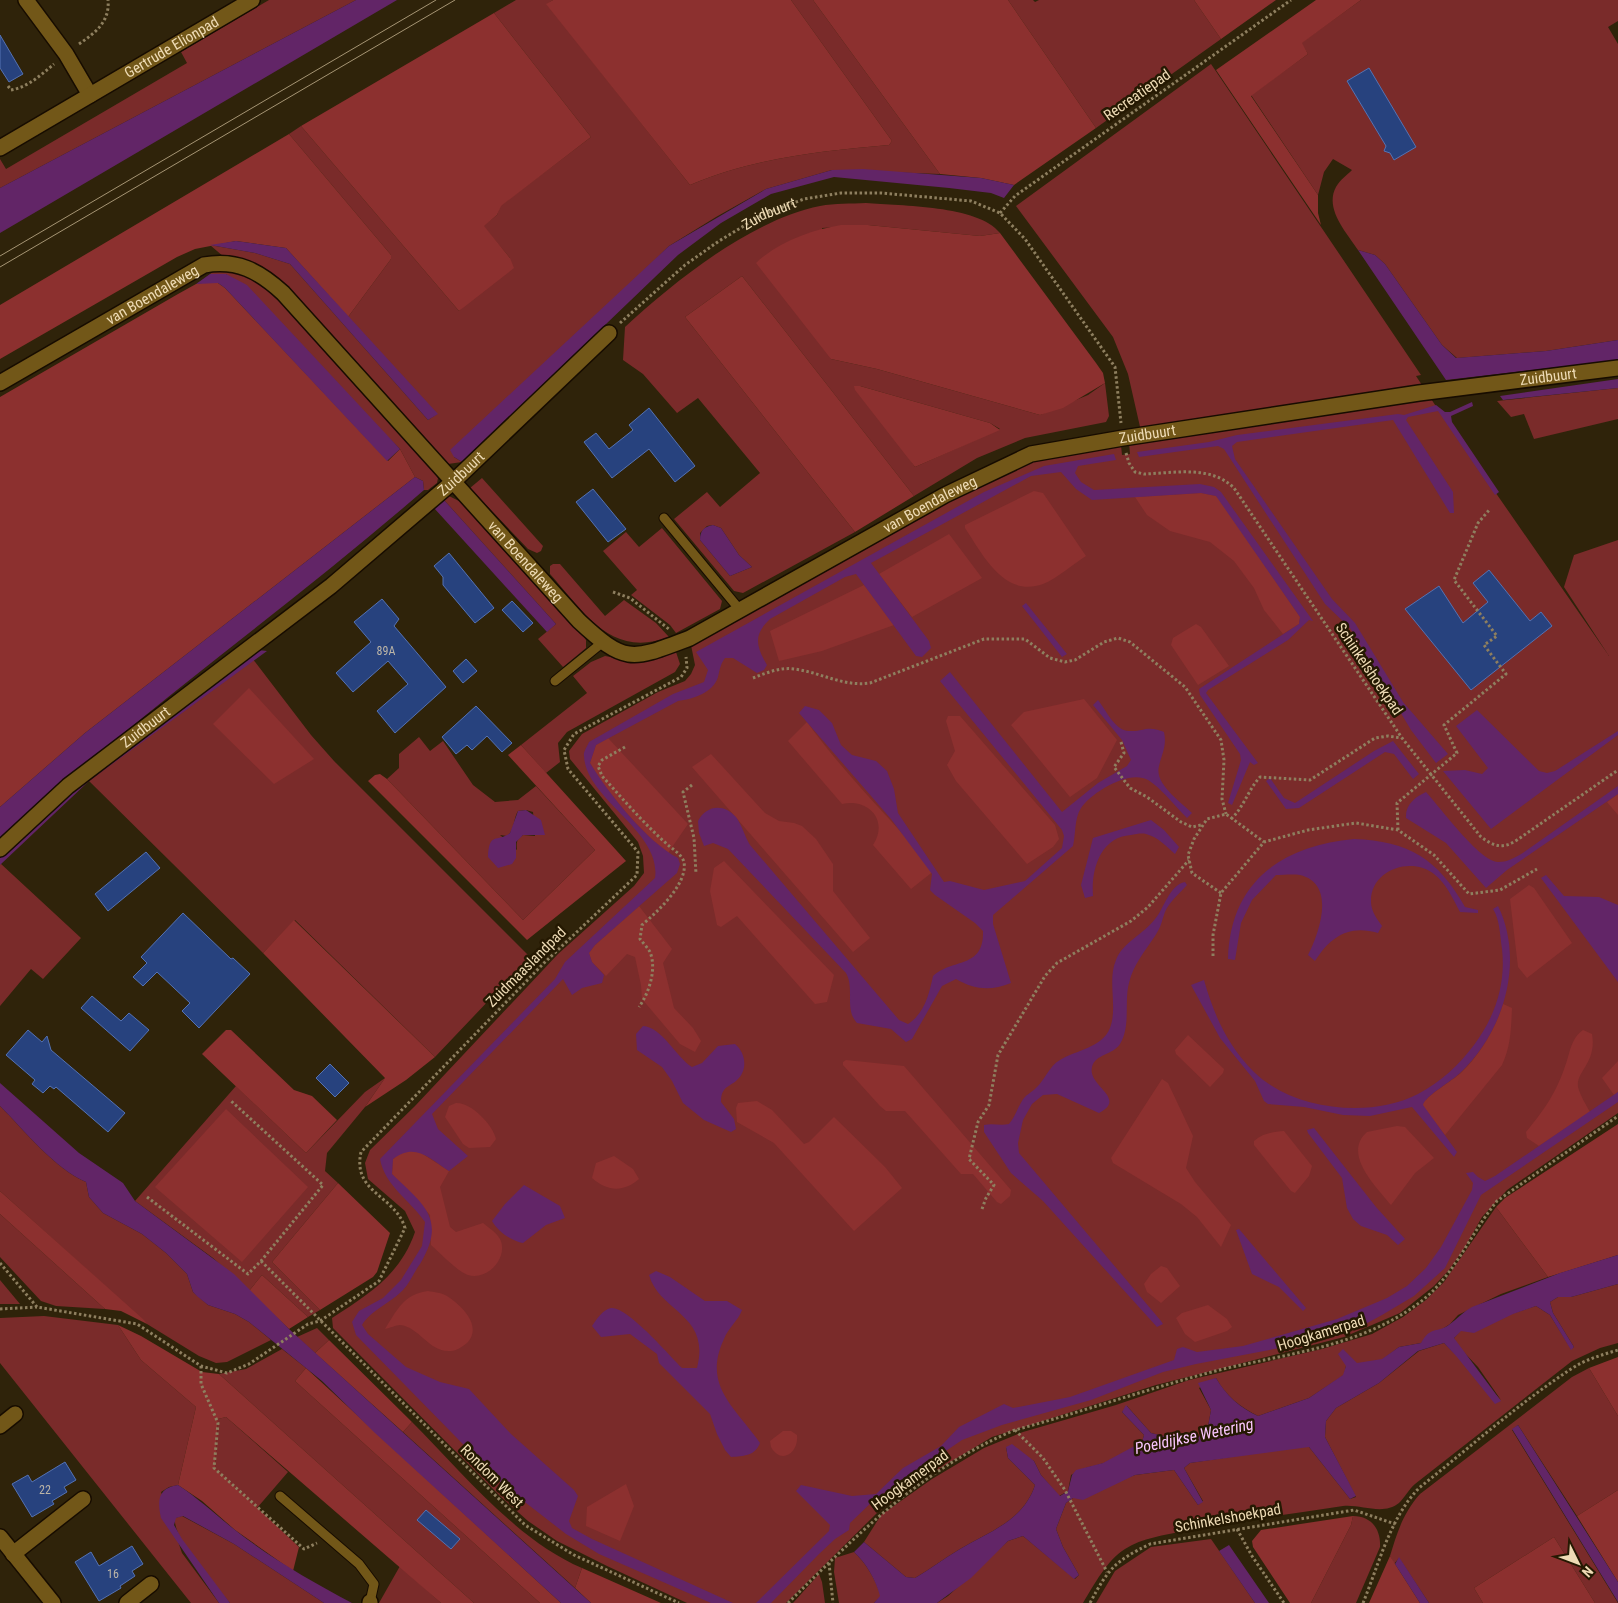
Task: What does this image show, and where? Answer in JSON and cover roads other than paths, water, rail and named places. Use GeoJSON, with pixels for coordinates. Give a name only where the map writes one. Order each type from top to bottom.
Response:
{"type":"FeatureCollection","features":[{"type":"Feature","properties":{"kind":"street"},"geometry":{"type":"LineString","coordinates":[[26,0],[66,54],[90,95]]}},
{"type":"Feature","properties":{"kind":"street","name":"Gertrude Elionpad"},"geometry":{"type":"LineString","coordinates":[[0,148],[252,0]]}},
{"type":"Feature","properties":{"kind":"street","name":"van Boendaleweg"},"geometry":{"type":"LineString","coordinates":[[0,383],[204,264],[221,262],[238,264],[269,281],[283,293],[579,620],[607,646],[629,654],[647,654],[678,643],[945,495],[1031,454],[1123,438]]}},
{"type":"Feature","properties":{"kind":"street","name":"Zuidbuurt"},"geometry":{"type":"LineString","coordinates":[[0,849],[68,786],[331,586],[454,481],[609,333]]}},
{"type":"Feature","properties":{"kind":"street","name":"Zuidbuurt"},"geometry":{"type":"LineString","coordinates":[[1123,438],[1419,393],[1618,368]]}},
{"type":"Feature","properties":{"kind":"street"},"geometry":{"type":"LineString","coordinates":[[0,1426],[15,1414]]}},
{"type":"Feature","properties":{"kind":"street"},"geometry":{"type":"LineString","coordinates":[[14,1554],[83,1499]]}},
{"type":"Feature","properties":{"kind":"street"},"geometry":{"type":"LineString","coordinates":[[0,1537],[53,1603]]}},
{"type":"Feature","properties":{"kind":"street"},"geometry":{"type":"LineString","coordinates":[[127,1603],[151,1584]]}},
{"type":"Feature","properties":{"kind":"lane"},"geometry":{"type":"LineString","coordinates":[[664,518],[740,610]]}},
{"type":"Feature","properties":{"kind":"lane"},"geometry":{"type":"LineString","coordinates":[[555,681],[603,642]]}},
{"type":"Feature","properties":{"kind":"lane"},"geometry":{"type":"LineString","coordinates":[[280,1496],[358,1564],[374,1584],[370,1603]]}},
{"type":"Feature","properties":{"kind":"tram line"},"geometry":{"type":"LineString","coordinates":[[0,256],[436,0]]}},
{"type":"Feature","properties":{"kind":"tram line"},"geometry":{"type":"LineString","coordinates":[[0,267],[455,0]]}},
{"type":"Feature","properties":{"kind":"water label","name":"Poeldijkse Wetering"},"geometry":{"type":"Point","coordinates":[1194,1436]}}]}
